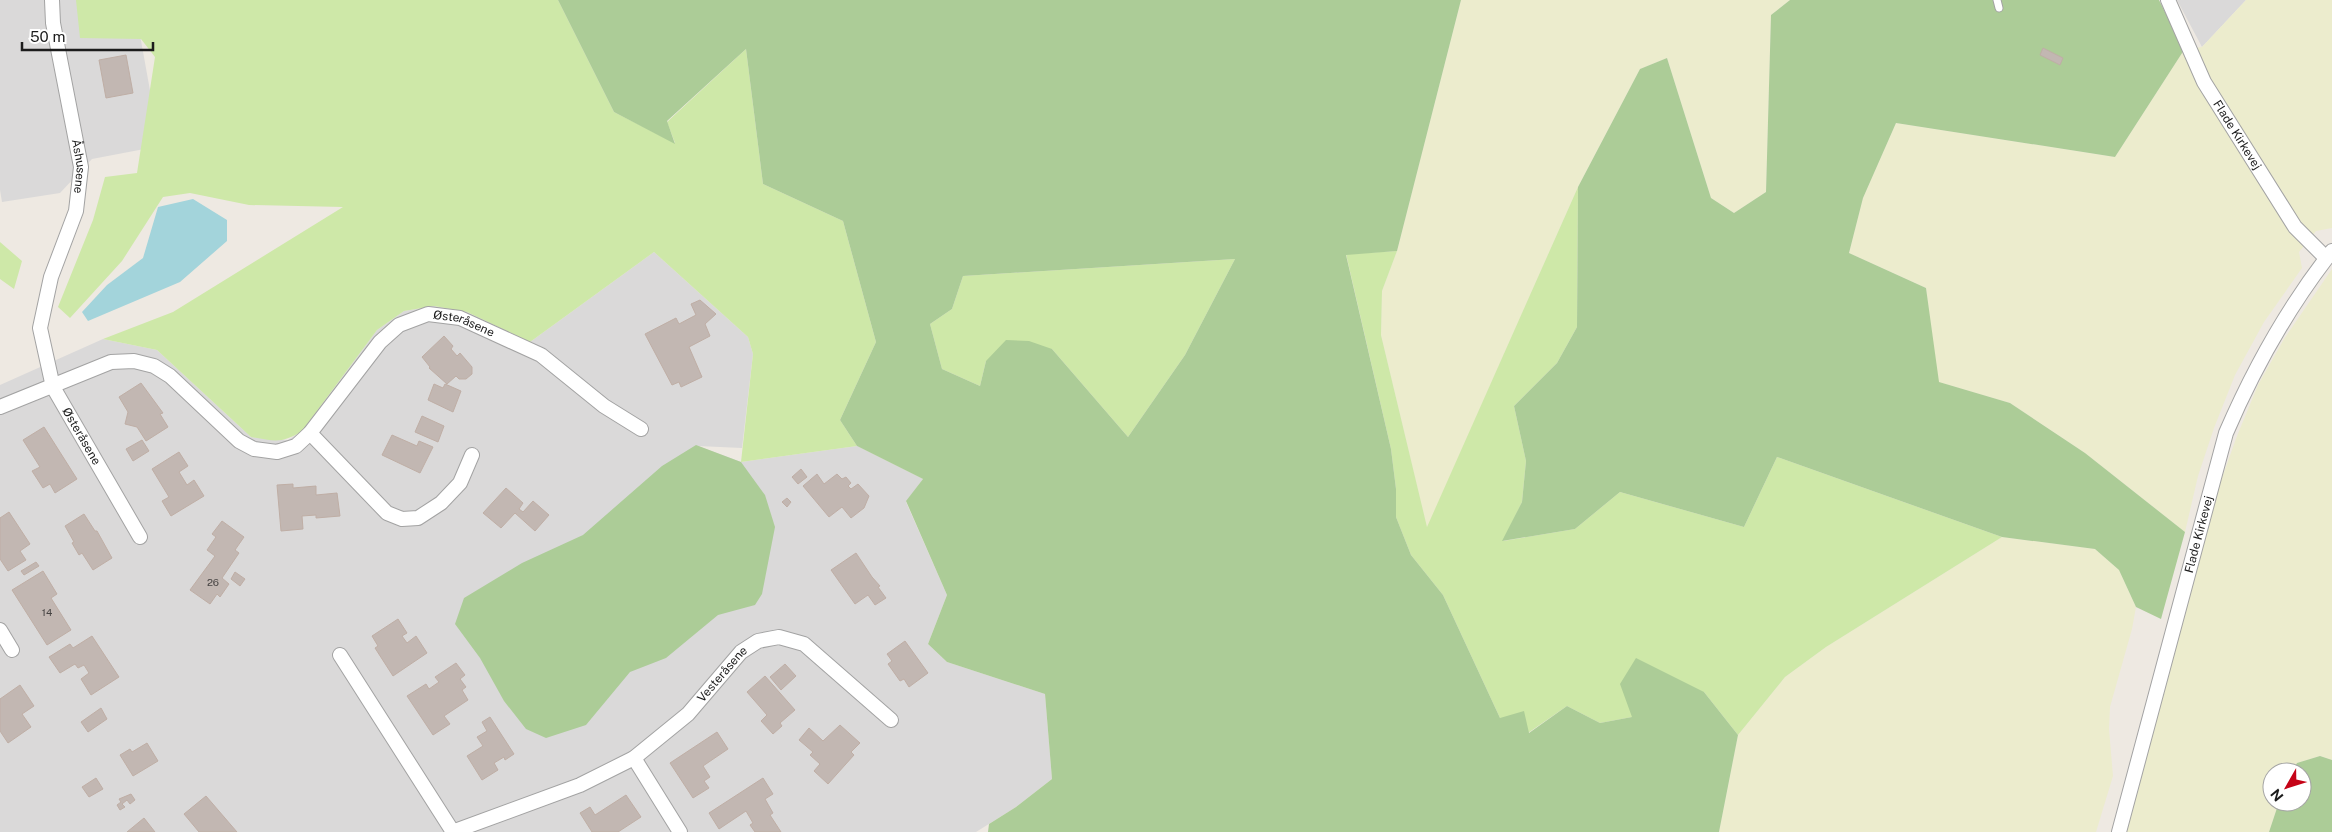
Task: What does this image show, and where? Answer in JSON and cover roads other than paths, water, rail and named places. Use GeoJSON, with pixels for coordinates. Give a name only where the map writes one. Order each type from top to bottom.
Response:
{"type":"FeatureCollection","features":[{"type":"Feature","properties":{"kind":"street","name":"Åshusene"},"geometry":{"type":"LineString","coordinates":[[52,0],[53,23],[81,167],[76,211],[51,277],[40,328],[53,387]]}},
{"type":"Feature","properties":{"kind":"street","name":"Flade Kirkevej"},"geometry":{"type":"LineString","coordinates":[[2119,832],[2226,433],[2248,381],[2275,334],[2329,255],[2295,227],[2204,82],[2168,0]]}},
{"type":"Feature","properties":{"kind":"street","name":"Østeråsene"},"geometry":{"type":"LineString","coordinates":[[0,408],[111,362],[134,361],[154,366],[170,376],[239,441],[254,449],[277,452],[296,446],[310,433],[380,342],[399,325],[428,314],[460,318],[541,355],[604,406],[641,430]]}},
{"type":"Feature","properties":{"kind":"street","name":"Østeråsene"},"geometry":{"type":"LineString","coordinates":[[53,387],[140,538]]}},
{"type":"Feature","properties":{"kind":"street"},"geometry":{"type":"LineString","coordinates":[[310,433],[387,513],[402,519],[418,518],[441,502],[460,483],[472,455]]}},
{"type":"Feature","properties":{"kind":"street"},"geometry":{"type":"LineString","coordinates":[[0,630],[12,650]]}},
{"type":"Feature","properties":{"kind":"street","name":"Vesteråsene"},"geometry":{"type":"LineString","coordinates":[[340,655],[452,832],[580,785],[634,758],[688,714],[741,652],[758,641],[779,637],[804,644],[891,720]]}},
{"type":"Feature","properties":{"kind":"street"},"geometry":{"type":"LineString","coordinates":[[634,758],[680,832]]}},
{"type":"Feature","properties":{"kind":"lane"},"geometry":{"type":"LineString","coordinates":[[1997,0],[1999,8]]}},
{"type":"Feature","properties":{"kind":"water"},"geometry":{"type":"Polygon","coordinates":[[[193,199],[227,220],[227,241],[180,282],[88,321],[82,312],[107,285],[143,258],[158,207],[193,199]]]}}]}
